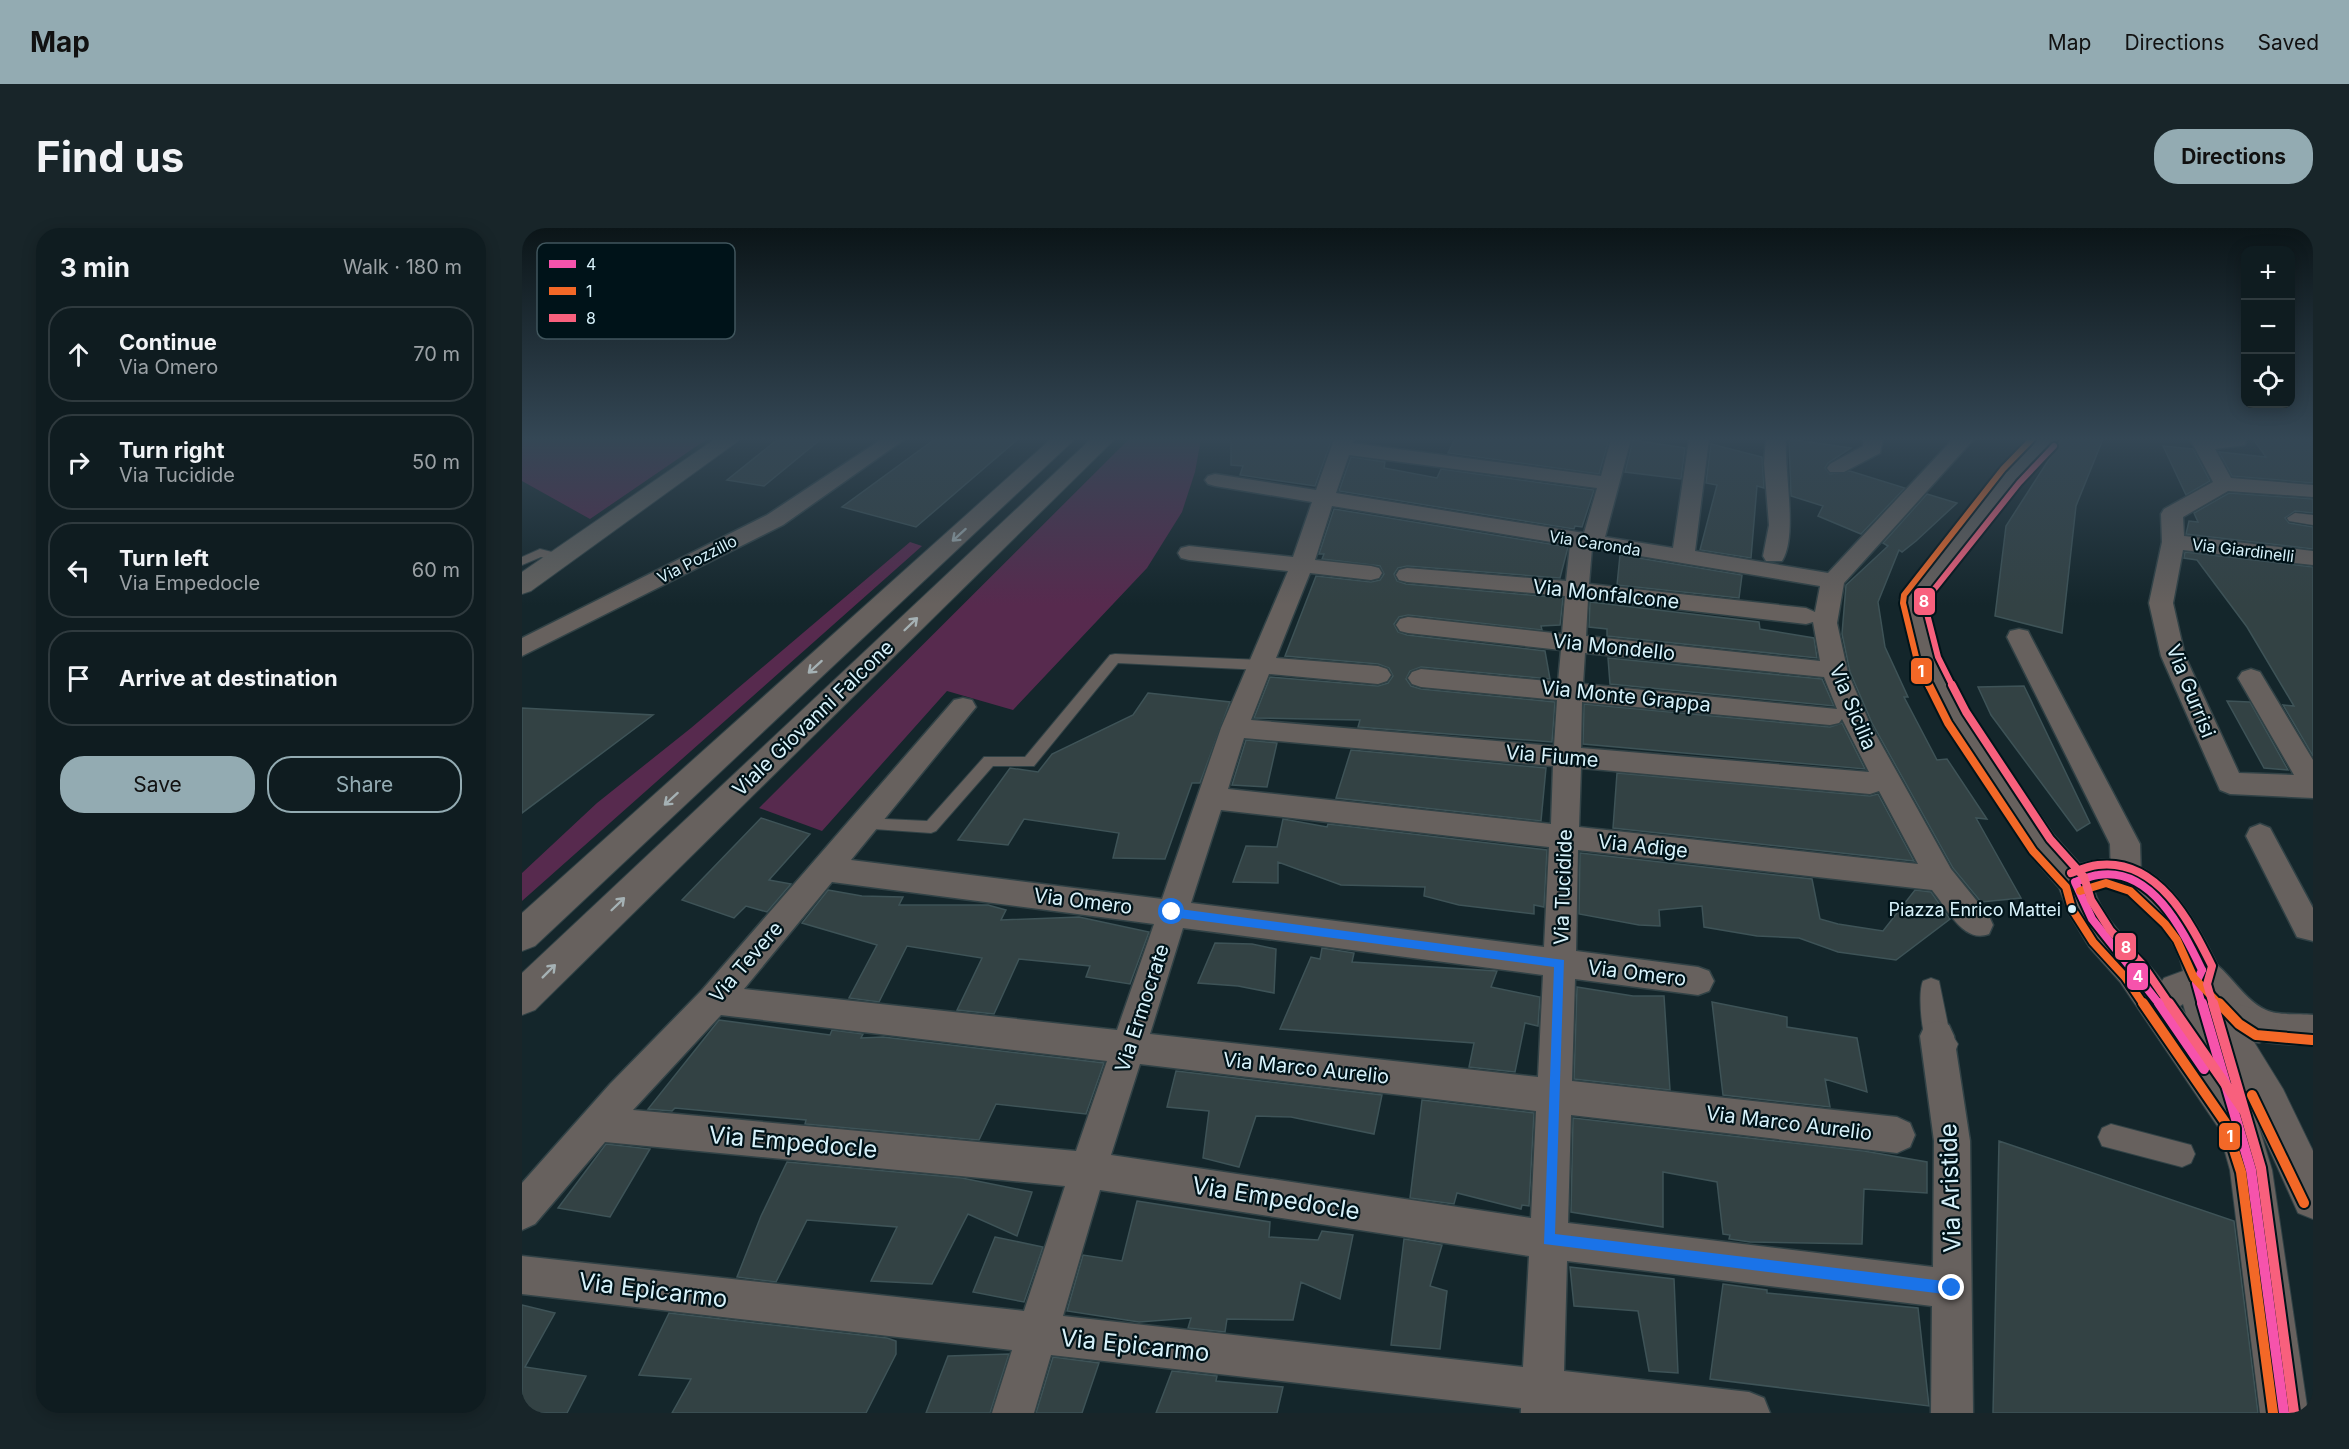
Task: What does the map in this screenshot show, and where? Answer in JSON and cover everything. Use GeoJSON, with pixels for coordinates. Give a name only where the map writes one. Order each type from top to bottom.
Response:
{"type":"FeatureCollection","features":[{"type":"Feature","properties":{"kind":"main road"},"geometry":{"type":"LineString","coordinates":[[522,585],[651,494]]}},
{"type":"Feature","properties":{"kind":"street","name":"Via Pozzillo"},"geometry":{"type":"LineString","coordinates":[[522,648],[775,520],[813,494]]}},
{"type":"Feature","properties":{"kind":"street","name":"Viale Giovanni Falcone"},"geometry":{"type":"LineString","coordinates":[[522,935],[1004,494]]}},
{"type":"Feature","properties":{"kind":"street","name":"Viale Giovanni Falcone"},"geometry":{"type":"LineString","coordinates":[[522,998],[1046,494]]}},
{"type":"Feature","properties":{"kind":"street","name":"Via Caronda"},"geometry":{"type":"LineString","coordinates":[[1296,494],[1833,581]]}},
{"type":"Feature","properties":{"kind":"street","name":"Via Ermocrate"},"geometry":{"type":"LineString","coordinates":[[1013,1413],[1035,1335],[1088,1170],[1234,728],[1302,565],[1325,494]]}},
{"type":"Feature","properties":{"kind":"street","name":"Via Tucidide"},"geometry":{"type":"LineString","coordinates":[[1542,1401],[1573,642],[1587,541],[1604,494]]}},
{"type":"Feature","properties":{"kind":"street"},"geometry":{"type":"LineString","coordinates":[[1683,557],[1689,494]]}},
{"type":"Feature","properties":{"kind":"street"},"geometry":{"type":"LineString","coordinates":[[1774,556],[1780,525],[1777,494]]}},
{"type":"Feature","properties":{"kind":"street"},"geometry":{"type":"LineString","coordinates":[[1833,581],[1913,494]]}},
{"type":"Feature","properties":{"kind":"street"},"geometry":{"type":"LineString","coordinates":[[1997,494],[1913,600],[1928,661],[1948,702],[2042,845],[2075,882],[2081,904],[2093,923],[2133,970],[2235,1117]]}},
{"type":"Feature","properties":{"kind":"street","name":"Via Gurrisi"},"geometry":{"type":"LineString","coordinates":[[2206,494],[2172,514],[2173,542],[2160,603],[2173,656],[2230,783],[2313,785]]}},
{"type":"Feature","properties":{"kind":"street"},"geometry":{"type":"LineString","coordinates":[[2295,518],[2313,520]]}},
{"type":"Feature","properties":{"kind":"street","name":"Via Giardinelli"},"geometry":{"type":"LineString","coordinates":[[2173,542],[2313,558]]}},
{"type":"Feature","properties":{"kind":"street"},"geometry":{"type":"LineString","coordinates":[[1189,553],[1371,573]]}},
{"type":"Feature","properties":{"kind":"street","name":"Via Monfalcone"},"geometry":{"type":"LineString","coordinates":[[1407,575],[1579,590],[1806,616]]}},
{"type":"Feature","properties":{"kind":"street","name":"Via Sicilia"},"geometry":{"type":"LineString","coordinates":[[1833,581],[1825,623],[1834,673],[1857,724],[1935,868],[1978,925]]}},
{"type":"Feature","properties":{"kind":"street","name":"Via Mondello"},"geometry":{"type":"LineString","coordinates":[[1408,625],[1820,670]]}},
{"type":"Feature","properties":{"kind":"street"},"geometry":{"type":"LineString","coordinates":[[2019,637],[2126,844],[2126,875]]}},
{"type":"Feature","properties":{"kind":"street"},"geometry":{"type":"LineString","coordinates":[[1262,665],[1378,675]]}},
{"type":"Feature","properties":{"kind":"street","name":"Via Monte Grappa"},"geometry":{"type":"LineString","coordinates":[[1421,678],[1570,690],[1830,716]]}},
{"type":"Feature","properties":{"kind":"street"},"geometry":{"type":"LineString","coordinates":[[2251,678],[2313,785]]}},
{"type":"Feature","properties":{"kind":"street","name":"Via Tevere"},"geometry":{"type":"LineString","coordinates":[[522,1211],[598,1124],[714,1000],[963,707]]}},
{"type":"Feature","properties":{"kind":"street","name":"Via Fiume"},"geometry":{"type":"LineString","coordinates":[[1234,728],[1870,783]]}},
{"type":"Feature","properties":{"kind":"street","name":"Via Adige"},"geometry":{"type":"LineString","coordinates":[[1211,798],[1931,878]]}},
{"type":"Feature","properties":{"kind":"street"},"geometry":{"type":"LineString","coordinates":[[2260,836],[2308,928],[2313,928]]}},
{"type":"Feature","properties":{"kind":"street","name":"Via Omero"},"geometry":{"type":"LineString","coordinates":[[826,869],[1698,981]]}},
{"type":"Feature","properties":{"kind":"street"},"geometry":{"type":"LineString","coordinates":[[2075,882],[2087,874],[2097,872],[2126,875],[2155,896],[2184,931],[2194,990],[2313,1198]]}},
{"type":"Feature","properties":{"kind":"street"},"geometry":{"type":"LineString","coordinates":[[2133,970],[2157,987],[2194,990],[2259,1025],[2313,1030]]}},
{"type":"Feature","properties":{"kind":"street"},"geometry":{"type":"LineString","coordinates":[[1931,989],[1945,1043]]}},
{"type":"Feature","properties":{"kind":"street","name":"Via Marco Aurelio"},"geometry":{"type":"LineString","coordinates":[[714,1000],[1898,1135]]}},
{"type":"Feature","properties":{"kind":"street","name":"Via Aristide"},"geometry":{"type":"LineString","coordinates":[[1945,1043],[1952,1141],[1952,1413]]}},
{"type":"Feature","properties":{"kind":"street"},"geometry":{"type":"LineString","coordinates":[[2236,1067],[2235,1117],[2251,1170],[2284,1413]]}},
{"type":"Feature","properties":{"kind":"street","name":"Via Empedocle"},"geometry":{"type":"LineString","coordinates":[[598,1124],[1088,1170],[1549,1240],[1952,1288]]}},
{"type":"Feature","properties":{"kind":"street"},"geometry":{"type":"LineString","coordinates":[[2111,1137],[2182,1154]]}},
{"type":"Feature","properties":{"kind":"street","name":"Via Epicarmo"},"geometry":{"type":"LineString","coordinates":[[522,1275],[1035,1335],[1542,1401],[1749,1413]]}},
{"type":"Feature","properties":{"kind":"lane"},"geometry":{"type":"LineString","coordinates":[[522,561],[540,553],[560,558]]}},
{"type":"Feature","properties":{"kind":"lane"},"geometry":{"type":"LineString","coordinates":[[864,824],[931,827],[989,761],[1029,762],[1116,658],[1262,665]]}},
{"type":"Feature","properties":{"kind":"shaded area"},"geometry":{"type":"Polygon","coordinates":[[[546,494],[626,494],[590,519],[546,494]]]}},
{"type":"Feature","properties":{"kind":"shaded area"},"geometry":{"type":"Polygon","coordinates":[[[1074,494],[1188,494],[1182,512],[1147,568],[1013,710],[947,691],[822,831],[759,808],[1074,494]]]}},
{"type":"Feature","properties":{"kind":"shaded area"},"geometry":{"type":"Polygon","coordinates":[[[910,542],[922,546],[522,901],[522,873],[597,803],[691,728],[910,542]]]}},
{"type":"Feature","properties":{"kind":"building"},"geometry":{"type":"Polygon","coordinates":[[[859,494],[954,494],[916,527],[842,507],[859,494]]]}},
{"type":"Feature","properties":{"kind":"building"},"geometry":{"type":"Polygon","coordinates":[[[1359,494],[1593,494],[1582,527],[1575,526],[1574,529],[1359,494]]]}},
{"type":"Feature","properties":{"kind":"building"},"geometry":{"type":"Polygon","coordinates":[[[1715,494],[1756,494],[1751,558],[1700,550],[1715,494]]]}},
{"type":"Feature","properties":{"kind":"building"},"geometry":{"type":"Polygon","coordinates":[[[1899,494],[1861,534],[1818,516],[1823,506],[1791,496],[1899,494]]]}},
{"type":"Feature","properties":{"kind":"building"},"geometry":{"type":"Polygon","coordinates":[[[1927,494],[1957,503],[1916,541],[1902,552],[1899,550],[1878,602],[1885,647],[1908,697],[1904,697],[1937,760],[1947,759],[1987,819],[1976,818],[2021,898],[1981,902],[1953,868],[1872,723],[1850,672],[1842,634],[1846,585],[1888,546],[1883,543],[1927,494]]]}},
{"type":"Feature","properties":{"kind":"building"},"geometry":{"type":"Polygon","coordinates":[[[2026,494],[2081,494],[2076,506],[2062,633],[1995,616],[2006,526],[2026,494]]]}},
{"type":"Feature","properties":{"kind":"building"},"geometry":{"type":"Polygon","coordinates":[[[2227,494],[2313,499],[2313,513],[2295,511],[2285,518],[2289,523],[2313,527],[2313,549],[2186,534],[2189,521],[2198,522],[2194,513],[2227,494]]]}},
{"type":"Feature","properties":{"kind":"building"},"geometry":{"type":"Polygon","coordinates":[[[1334,509],[1568,547],[1560,578],[1407,566],[1398,568],[1394,574],[1397,581],[1406,584],[1563,598],[1560,625],[1541,626],[1542,630],[1408,615],[1399,617],[1394,624],[1398,632],[1407,635],[1545,651],[1550,679],[1421,667],[1410,671],[1406,679],[1411,686],[1421,689],[1555,702],[1552,742],[1358,727],[1360,720],[1254,718],[1270,677],[1378,686],[1388,683],[1393,676],[1389,668],[1378,664],[1285,656],[1316,576],[1371,582],[1380,580],[1384,574],[1380,566],[1322,559],[1324,554],[1319,554],[1334,509]]]}},
{"type":"Feature","properties":{"kind":"building"},"geometry":{"type":"Polygon","coordinates":[[[2185,552],[2313,567],[2313,756],[2283,705],[2294,706],[2247,627],[2197,560],[2184,558],[2185,552]]]}},
{"type":"Feature","properties":{"kind":"building"},"geometry":{"type":"Polygon","coordinates":[[[1620,555],[1742,575],[1739,598],[1617,585],[1620,555]]]}},
{"type":"Feature","properties":{"kind":"building"},"geometry":{"type":"Polygon","coordinates":[[[1590,602],[1759,622],[1760,629],[1814,638],[1817,658],[1607,636],[1607,629],[1589,627],[1590,602]]]}},
{"type":"Feature","properties":{"kind":"building"},"geometry":{"type":"Polygon","coordinates":[[[1608,658],[1822,679],[1834,706],[1610,684],[1608,658]]]}},
{"type":"Feature","properties":{"kind":"building"},"geometry":{"type":"Polygon","coordinates":[[[2024,686],[2090,823],[2077,831],[1991,715],[1978,687],[2024,686]]]}},
{"type":"Feature","properties":{"kind":"building"},"geometry":{"type":"Polygon","coordinates":[[[1148,693],[1230,702],[1200,783],[1192,783],[1165,859],[1113,858],[1119,833],[1024,819],[1008,845],[958,840],[1010,768],[1038,772],[1052,754],[1133,715],[1148,693]]]}},
{"type":"Feature","properties":{"kind":"building"},"geometry":{"type":"Polygon","coordinates":[[[2227,701],[2250,702],[2288,770],[2264,768],[2227,701]]]}},
{"type":"Feature","properties":{"kind":"building"},"geometry":{"type":"Polygon","coordinates":[[[1584,704],[1830,727],[1842,723],[1865,769],[1583,744],[1584,704]]]}},
{"type":"Feature","properties":{"kind":"building"},"geometry":{"type":"Polygon","coordinates":[[[522,708],[653,715],[522,813],[522,708]]]}},
{"type":"Feature","properties":{"kind":"building"},"geometry":{"type":"Polygon","coordinates":[[[1246,740],[1277,743],[1267,787],[1232,785],[1246,740]]]}},
{"type":"Feature","properties":{"kind":"building"},"geometry":{"type":"Polygon","coordinates":[[[1351,750],[1546,768],[1541,821],[1336,798],[1351,750]]]}},
{"type":"Feature","properties":{"kind":"building"},"geometry":{"type":"Polygon","coordinates":[[[1617,773],[1870,796],[1878,794],[1914,861],[1613,828],[1617,773]]]}},
{"type":"Feature","properties":{"kind":"building"},"geometry":{"type":"Polygon","coordinates":[[[761,818],[810,834],[769,880],[791,884],[767,912],[746,906],[734,918],[682,900],[761,818]]]}},
{"type":"Feature","properties":{"kind":"building"},"geometry":{"type":"Polygon","coordinates":[[[1283,819],[1327,827],[1328,824],[1547,850],[1544,907],[1534,905],[1534,914],[1459,905],[1424,896],[1425,887],[1341,885],[1278,862],[1278,883],[1233,882],[1246,846],[1277,847],[1283,819]]]}},
{"type":"Feature","properties":{"kind":"building"},"geometry":{"type":"Polygon","coordinates":[[[1580,853],[1812,879],[1820,919],[1838,924],[1883,931],[1915,890],[1931,892],[1950,919],[1896,960],[1838,952],[1799,938],[1757,936],[1704,927],[1702,906],[1659,910],[1660,926],[1639,925],[1579,914],[1580,853]]]}},
{"type":"Feature","properties":{"kind":"building"},"geometry":{"type":"Polygon","coordinates":[[[828,890],[862,896],[903,897],[899,905],[988,905],[1006,910],[1001,920],[1079,917],[1149,932],[1130,984],[1086,977],[1090,966],[1019,959],[994,1014],[957,1010],[982,958],[907,946],[879,1002],[849,998],[877,945],[802,923],[828,890]]]}},
{"type":"Feature","properties":{"kind":"building"},"geometry":{"type":"Polygon","coordinates":[[[1215,943],[1252,944],[1276,949],[1274,993],[1238,986],[1198,983],[1215,943]]]}},
{"type":"Feature","properties":{"kind":"building"},"geometry":{"type":"Polygon","coordinates":[[[1322,948],[1354,953],[1352,962],[1497,971],[1491,987],[1540,997],[1538,1026],[1525,1023],[1515,1072],[1469,1067],[1474,1043],[1280,1029],[1311,957],[1320,959],[1322,948]]]}},
{"type":"Feature","properties":{"kind":"building"},"geometry":{"type":"Polygon","coordinates":[[[1577,987],[1633,996],[1664,996],[1670,1090],[1574,1079],[1577,987]]]}},
{"type":"Feature","properties":{"kind":"building"},"geometry":{"type":"Polygon","coordinates":[[[1712,1002],[1787,1017],[1787,1027],[1857,1038],[1867,1092],[1825,1079],[1830,1107],[1723,1095],[1712,1002]]]}},
{"type":"Feature","properties":{"kind":"building"},"geometry":{"type":"Polygon","coordinates":[[[719,1020],[830,1035],[832,1030],[863,1034],[861,1038],[883,1037],[1104,1063],[1086,1114],[996,1104],[979,1140],[805,1124],[806,1120],[675,1108],[672,1111],[648,1109],[719,1020]]]}},
{"type":"Feature","properties":{"kind":"building"},"geometry":{"type":"Polygon","coordinates":[[[1176,1071],[1382,1095],[1374,1134],[1291,1117],[1256,1116],[1239,1167],[1203,1158],[1209,1111],[1167,1107],[1176,1071]]]}},
{"type":"Feature","properties":{"kind":"building"},"geometry":{"type":"Polygon","coordinates":[[[1422,1100],[1534,1113],[1529,1206],[1522,1205],[1521,1209],[1457,1193],[1454,1204],[1410,1198],[1422,1100]]]}},
{"type":"Feature","properties":{"kind":"building"},"geometry":{"type":"Polygon","coordinates":[[[1573,1118],[1864,1151],[1927,1162],[1927,1193],[1864,1189],[1862,1244],[1750,1242],[1729,1239],[1730,1235],[1723,1234],[1717,1182],[1663,1172],[1663,1227],[1571,1212],[1573,1118]]]}},
{"type":"Feature","properties":{"kind":"building"},"geometry":{"type":"Polygon","coordinates":[[[1999,1141],[2234,1221],[2258,1413],[1993,1413],[1999,1141]]]}},
{"type":"Feature","properties":{"kind":"building"},"geometry":{"type":"Polygon","coordinates":[[[606,1144],[650,1149],[610,1217],[558,1208],[606,1144]]]}},
{"type":"Feature","properties":{"kind":"building"},"geometry":{"type":"Polygon","coordinates":[[[787,1162],[962,1178],[1032,1192],[1017,1236],[968,1214],[932,1284],[871,1281],[897,1227],[807,1220],[776,1282],[737,1277],[761,1216],[787,1162]]]}},
{"type":"Feature","properties":{"kind":"building"},"geometry":{"type":"Polygon","coordinates":[[[1137,1201],[1270,1222],[1269,1237],[1318,1240],[1322,1231],[1353,1235],[1340,1299],[1301,1282],[1293,1320],[1227,1319],[1225,1332],[1188,1328],[1191,1318],[1139,1322],[1067,1311],[1083,1255],[1122,1261],[1137,1201]]]}},
{"type":"Feature","properties":{"kind":"building"},"geometry":{"type":"Polygon","coordinates":[[[995,1237],[1043,1247],[1024,1302],[973,1292],[995,1237]]]}},
{"type":"Feature","properties":{"kind":"building"},"geometry":{"type":"Polygon","coordinates":[[[1404,1239],[1442,1245],[1430,1286],[1447,1291],[1440,1349],[1391,1345],[1404,1239]]]}},
{"type":"Feature","properties":{"kind":"building"},"geometry":{"type":"Polygon","coordinates":[[[1570,1267],[1674,1279],[1678,1373],[1649,1371],[1638,1311],[1574,1306],[1570,1267]]]}},
{"type":"Feature","properties":{"kind":"building"},"geometry":{"type":"Polygon","coordinates":[[[1723,1284],[1767,1290],[1767,1293],[1918,1308],[1929,1406],[1710,1379],[1723,1284]]]}},
{"type":"Feature","properties":{"kind":"building"},"geometry":{"type":"Polygon","coordinates":[[[522,1305],[555,1313],[525,1367],[586,1376],[567,1413],[522,1413],[522,1305]]]}},
{"type":"Feature","properties":{"kind":"building"},"geometry":{"type":"Polygon","coordinates":[[[669,1313],[887,1338],[896,1341],[896,1354],[866,1413],[672,1413],[691,1379],[639,1375],[669,1313]]]}},
{"type":"Feature","properties":{"kind":"building"},"geometry":{"type":"Polygon","coordinates":[[[1009,1354],[990,1413],[926,1413],[948,1356],[1009,1354]]]}},
{"type":"Feature","properties":{"kind":"building"},"geometry":{"type":"Polygon","coordinates":[[[1053,1357],[1099,1363],[1082,1413],[1036,1413],[1053,1357]]]}},
{"type":"Feature","properties":{"kind":"building"},"geometry":{"type":"Polygon","coordinates":[[[1172,1371],[1217,1376],[1216,1381],[1283,1387],[1277,1413],[1156,1413],[1172,1371]]]}},
{"type":"Feature","properties":{"kind":"transit line","name":"1"},"geometry":{"type":"LineString","coordinates":[[1983,494],[1904,595],[1903,603],[1918,665],[1948,723],[2033,851],[2066,887],[2072,909],[2093,942],[2125,977],[2225,1122],[2241,1172],[2273,1413]]}},
{"type":"Feature","properties":{"kind":"transit line","name":"8"},"geometry":{"type":"LineString","coordinates":[[2010,494],[1924,602],[1938,657],[1966,712],[2050,839],[2084,877],[2091,900],[2110,930],[2142,964],[2244,1111]]}},
{"type":"Feature","properties":{"kind":"transit line","name":"8"},"geometry":{"type":"LineString","coordinates":[[2071,873],[2097,865],[2120,865],[2140,872],[2159,885],[2175,903],[2189,923],[2212,966],[2207,984],[2261,1168],[2294,1412]]}},
{"type":"Feature","properties":{"kind":"transit line","name":"4"},"geometry":{"type":"LineString","coordinates":[[2075,882],[2098,875],[2119,876],[2138,883],[2169,912],[2202,970]]}},
{"type":"Feature","properties":{"kind":"transit line","name":"4"},"geometry":{"type":"LineString","coordinates":[[2075,882],[2092,919],[2152,994],[2204,1069]]}},
{"type":"Feature","properties":{"kind":"transit line","name":"1"},"geometry":{"type":"LineString","coordinates":[[2080,891],[2106,883],[2130,891],[2165,924],[2177,940],[2194,978],[2239,1024],[2256,1035],[2312,1040]]}},
{"type":"Feature","properties":{"kind":"transit line","name":"4"},"geometry":{"type":"LineString","coordinates":[[2202,970],[2196,983],[2251,1170],[2284,1413]]}},
{"type":"Feature","properties":{"kind":"transit line","name":"1"},"geometry":{"type":"LineString","coordinates":[[2252,1095],[2304,1203]]}},
{"type":"Feature","properties":{"kind":"place","name":"Piazza Enrico Mattei"},"geometry":{"type":"Point","coordinates":[2072,909]}},
{"type":"Feature","properties":{"kind":"route"},"geometry":{"type":"LineString","coordinates":[[1172,912],[1560,963],[1549,1240],[1952,1288]]}}]}
